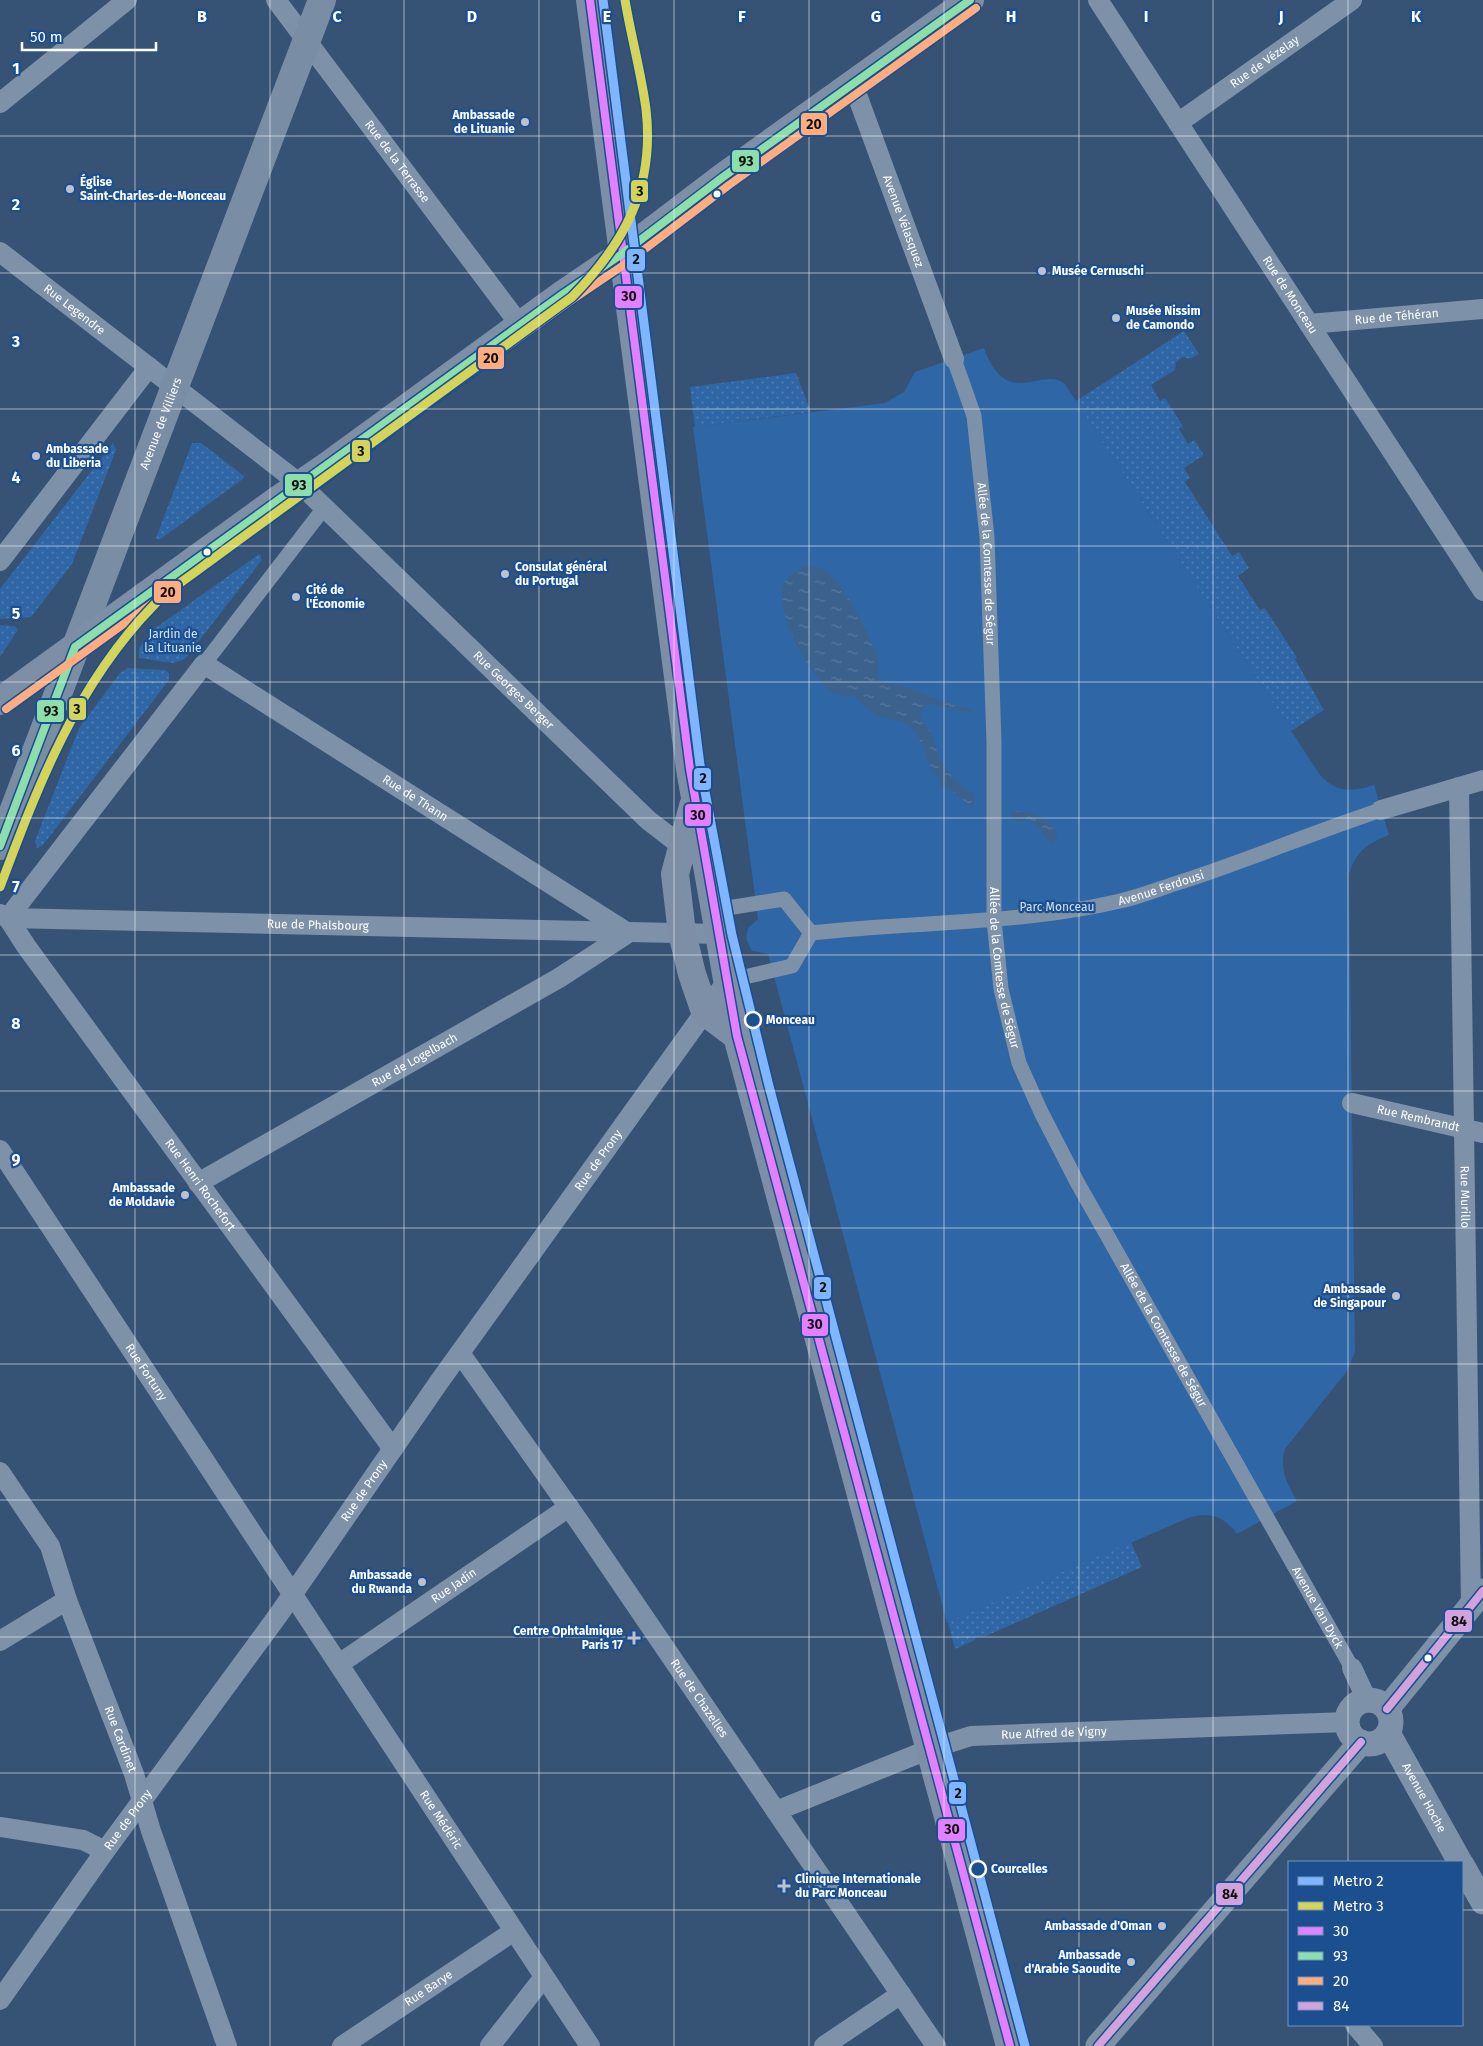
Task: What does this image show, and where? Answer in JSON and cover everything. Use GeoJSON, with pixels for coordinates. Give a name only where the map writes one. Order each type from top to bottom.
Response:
{"type":"FeatureCollection","features":[{"type":"Feature","properties":{"kind":"main road","name":"Avenue de Villiers"},"geometry":{"type":"LineString","coordinates":[[0,846],[322,0]]}},
{"type":"Feature","properties":{"kind":"main road"},"geometry":{"type":"LineString","coordinates":[[590,0],[695,798],[737,1036],[1010,2046]]}},
{"type":"Feature","properties":{"kind":"main road"},"geometry":{"type":"LineString","coordinates":[[0,700],[520,325],[622,254],[723,177],[970,0]]}},
{"type":"Feature","properties":{"kind":"main road"},"geometry":{"type":"LineString","coordinates":[[695,798],[675,874],[682,933],[692,974],[705,1012],[737,1036]]}},
{"type":"Feature","properties":{"kind":"street"},"geometry":{"type":"LineString","coordinates":[[0,103],[127,0]]}},
{"type":"Feature","properties":{"kind":"street","name":"Rue de la Terrasse"},"geometry":{"type":"LineString","coordinates":[[276,0],[520,325]]}},
{"type":"Feature","properties":{"kind":"street","name":"Rue de Monceau"},"geometry":{"type":"LineString","coordinates":[[1098,0],[1483,591]]}},
{"type":"Feature","properties":{"kind":"street","name":"Rue de Vézelay"},"geometry":{"type":"LineString","coordinates":[[1178,123],[1352,0]]}},
{"type":"Feature","properties":{"kind":"street","name":"Avenue Vélasquez"},"geometry":{"type":"LineString","coordinates":[[853,84],[954,359]]}},
{"type":"Feature","properties":{"kind":"street","name":"Rue Legendre"},"geometry":{"type":"LineString","coordinates":[[0,252],[300,484]]}},
{"type":"Feature","properties":{"kind":"street","name":"Rue de Téhéran"},"geometry":{"type":"LineString","coordinates":[[1309,324],[1483,309]]}},
{"type":"Feature","properties":{"kind":"street","name":"Allée de la Comtesse de Ségur"},"geometry":{"type":"LineString","coordinates":[[954,359],[974,416],[987,537],[994,742],[994,920],[1001,989],[1009,1026],[1019,1063],[1041,1112],[1077,1182],[1266,1518]]}},
{"type":"Feature","properties":{"kind":"street"},"geometry":{"type":"LineString","coordinates":[[0,561],[148,367]]}},
{"type":"Feature","properties":{"kind":"street","name":"Rue Georges Berger"},"geometry":{"type":"LineString","coordinates":[[300,484],[648,820],[708,867]]}},
{"type":"Feature","properties":{"kind":"street"},"geometry":{"type":"LineString","coordinates":[[4,916],[204,664],[324,508]]}},
{"type":"Feature","properties":{"kind":"street","name":"Rue de Thann"},"geometry":{"type":"LineString","coordinates":[[204,664],[628,933]]}},
{"type":"Feature","properties":{"kind":"street"},"geometry":{"type":"LineString","coordinates":[[1381,810],[1483,780]]}},
{"type":"Feature","properties":{"kind":"street","name":"Rue Murillo"},"geometry":{"type":"LineString","coordinates":[[1458,787],[1463,1128],[1477,1599]]}},
{"type":"Feature","properties":{"kind":"street","name":"Avenue Ferdousi"},"geometry":{"type":"LineString","coordinates":[[811,933],[862,927],[994,920],[1063,912],[1121,901],[1245,862],[1319,830],[1381,810]]}},
{"type":"Feature","properties":{"kind":"street"},"geometry":{"type":"LineString","coordinates":[[717,922],[784,899],[811,933],[792,966],[727,980]]}},
{"type":"Feature","properties":{"kind":"street","name":"Rue de Phalsbourg"},"geometry":{"type":"LineString","coordinates":[[4,916],[628,933],[682,933],[717,922]]}},
{"type":"Feature","properties":{"kind":"street","name":"Rue Henri Rochefort"},"geometry":{"type":"LineString","coordinates":[[4,916],[392,1450]]}},
{"type":"Feature","properties":{"kind":"street","name":"Rue de Logelbach"},"geometry":{"type":"LineString","coordinates":[[198,1183],[559,978],[628,933]]}},
{"type":"Feature","properties":{"kind":"street","name":"Rue de Prony"},"geometry":{"type":"LineString","coordinates":[[0,2000],[105,1851],[293,1595],[460,1353],[727,980]]}},
{"type":"Feature","properties":{"kind":"street","name":"Rue Rembrandt"},"geometry":{"type":"LineString","coordinates":[[1352,1103],[1483,1133]]}},
{"type":"Feature","properties":{"kind":"street","name":"Rue Fortuny"},"geometry":{"type":"LineString","coordinates":[[0,1150],[293,1595]]}},
{"type":"Feature","properties":{"kind":"street","name":"Rue de Chazelles"},"geometry":{"type":"LineString","coordinates":[[460,1353],[569,1507],[936,2046]]}},
{"type":"Feature","properties":{"kind":"street","name":"Rue Cardinet"},"geometry":{"type":"LineString","coordinates":[[0,1472],[50,1546],[67,1600],[134,1774],[142,1803],[227,2046]]}},
{"type":"Feature","properties":{"kind":"street","name":"Rue Jadin"},"geometry":{"type":"LineString","coordinates":[[339,1664],[569,1507]]}},
{"type":"Feature","properties":{"kind":"street","name":"Avenue Van Dyck"},"geometry":{"type":"LineString","coordinates":[[1266,1518],[1352,1668],[1381,1714]]}},
{"type":"Feature","properties":{"kind":"street","name":"Rue Médéric"},"geometry":{"type":"LineString","coordinates":[[293,1595],[590,2046]]}},
{"type":"Feature","properties":{"kind":"street"},"geometry":{"type":"LineString","coordinates":[[1381,1714],[1354,1706],[1347,1722],[1351,1735],[1361,1742],[1378,1742],[1381,1714],[1477,1599]]}},
{"type":"Feature","properties":{"kind":"street"},"geometry":{"type":"LineString","coordinates":[[0,1641],[67,1600]]}},
{"type":"Feature","properties":{"kind":"street","name":"Avenue Hoche"},"geometry":{"type":"LineString","coordinates":[[1381,1714],[1459,1861]]}},
{"type":"Feature","properties":{"kind":"street","name":"Rue Alfred de Vigny"},"geometry":{"type":"LineString","coordinates":[[776,1810],[930,1749],[971,1736],[1347,1722]]}},
{"type":"Feature","properties":{"kind":"street"},"geometry":{"type":"LineString","coordinates":[[1109,2041],[1361,1742]]}},
{"type":"Feature","properties":{"kind":"street"},"geometry":{"type":"LineString","coordinates":[[0,1827],[83,1840],[105,1851]]}},
{"type":"Feature","properties":{"kind":"street","name":"Avenue Hoche"},"geometry":{"type":"LineString","coordinates":[[1463,1867],[1483,1902]]}},
{"type":"Feature","properties":{"kind":"street","name":"Rue Barye"},"geometry":{"type":"LineString","coordinates":[[342,2046],[514,1931]]}},
{"type":"Feature","properties":{"kind":"street"},"geometry":{"type":"LineString","coordinates":[[490,2046],[544,1977]]}},
{"type":"Feature","properties":{"kind":"street"},"geometry":{"type":"LineString","coordinates":[[824,2046],[900,1994]]}},
{"type":"Feature","properties":{"kind":"street"},"geometry":{"type":"LineString","coordinates":[[1356,2026],[1373,2046]]}},
{"type":"Feature","properties":{"kind":"green space"},"geometry":{"type":"Polygon","coordinates":[[[1184,331],[1199,354],[1190,359],[1183,357],[1176,362],[1175,370],[1151,385],[1160,401],[1165,398],[1183,426],[1179,429],[1188,444],[1194,440],[1204,455],[1184,468],[1190,478],[1185,482],[1232,556],[1239,552],[1249,568],[1238,576],[1260,610],[1265,608],[1297,658],[1295,659],[1324,710],[1291,731],[1076,401],[1184,331]]]}},
{"type":"Feature","properties":{"kind":"green space","name":"Parc Monceau"},"geometry":{"type":"Polygon","coordinates":[[[984,348],[993,367],[1003,378],[1014,383],[1046,379],[1056,380],[1065,384],[1320,775],[1338,788],[1351,790],[1374,785],[1389,835],[1374,842],[1358,855],[1349,875],[1355,1352],[1347,1371],[1285,1449],[1283,1463],[1287,1482],[1297,1501],[1237,1534],[1227,1523],[1216,1517],[1203,1515],[1188,1518],[947,1623],[768,954],[752,951],[746,939],[748,928],[758,919],[693,427],[885,403],[904,392],[915,372],[984,348]]]}},
{"type":"Feature","properties":{"kind":"green space"},"geometry":{"type":"Polygon","coordinates":[[[796,373],[811,412],[695,427],[690,387],[796,373]]]}},
{"type":"Feature","properties":{"kind":"green space"},"geometry":{"type":"Polygon","coordinates":[[[113,443],[116,450],[72,564],[31,617],[0,619],[0,589],[113,443]]]}},
{"type":"Feature","properties":{"kind":"green space"},"geometry":{"type":"Polygon","coordinates":[[[192,443],[201,443],[244,476],[243,479],[159,540],[156,538],[192,443]]]}},
{"type":"Feature","properties":{"kind":"green space","name":"Jardin de la Lituanie"},"geometry":{"type":"Polygon","coordinates":[[[259,554],[261,561],[185,659],[173,663],[139,658],[139,648],[154,629],[259,554]]]}},
{"type":"Feature","properties":{"kind":"green space"},"geometry":{"type":"Polygon","coordinates":[[[0,625],[15,626],[18,630],[0,657],[0,625]]]}},
{"type":"Feature","properties":{"kind":"green space","name":"Jardin de la Lituanie"},"geometry":{"type":"Polygon","coordinates":[[[128,668],[165,670],[169,673],[169,680],[43,845],[37,848],[35,841],[79,728],[120,673],[128,668]]]}},
{"type":"Feature","properties":{"kind":"green space"},"geometry":{"type":"Polygon","coordinates":[[[1131,1542],[1142,1567],[986,1636],[976,1637],[975,1640],[955,1649],[948,1622],[1131,1542]]]}},
{"type":"Feature","properties":{"kind":"water"},"geometry":{"type":"Polygon","coordinates":[[[805,566],[818,567],[824,570],[832,576],[848,598],[875,650],[881,682],[903,686],[945,702],[974,710],[974,713],[931,704],[924,706],[920,717],[931,733],[940,759],[952,777],[968,791],[974,792],[974,809],[948,788],[939,785],[939,778],[935,775],[920,740],[911,727],[904,723],[878,716],[854,696],[834,693],[821,682],[811,668],[792,635],[785,617],[782,600],[783,585],[790,574],[791,576],[801,570],[798,568],[805,566]]]}},
{"type":"Feature","properties":{"kind":"water"},"geometry":{"type":"Polygon","coordinates":[[[1011,811],[1033,814],[1047,820],[1056,831],[1057,839],[1052,844],[1035,824],[1027,819],[1021,822],[1010,819],[1011,811]]]}},
{"type":"Feature","properties":{"kind":"metro line","name":"2"},"geometry":{"type":"LineString","coordinates":[[603,0],[700,765],[732,935],[769,1086],[1025,2046]]}},
{"type":"Feature","properties":{"kind":"metro line","name":"3"},"geometry":{"type":"LineString","coordinates":[[0,887],[45,775],[81,703],[102,669],[153,606],[178,584],[572,297],[607,256],[621,234],[641,189],[646,164],[648,137],[644,95],[625,0]]}},
{"type":"Feature","properties":{"kind":"transit line","name":"30"},"geometry":{"type":"LineString","coordinates":[[590,0],[690,769],[737,1036],[1010,2046]]}},
{"type":"Feature","properties":{"kind":"transit line","name":"93"},"geometry":{"type":"LineString","coordinates":[[75,647],[563,294],[622,254],[723,177],[970,0]]}},
{"type":"Feature","properties":{"kind":"transit line","name":"20"},"geometry":{"type":"LineString","coordinates":[[6,709],[569,302],[628,262],[729,185],[976,8]]}},
{"type":"Feature","properties":{"kind":"transit line","name":"93"},"geometry":{"type":"LineString","coordinates":[[0,846],[75,647]]}},
{"type":"Feature","properties":{"kind":"transit line","name":"84"},"geometry":{"type":"LineString","coordinates":[[1387,1709],[1483,1591]]}},
{"type":"Feature","properties":{"kind":"transit line","name":"84"},"geometry":{"type":"LineString","coordinates":[[1098,2046],[1361,1742]]}},
{"type":"Feature","properties":{"kind":"place","name":"Ambassade de Lituanie"},"geometry":{"type":"Point","coordinates":[525,122]}},
{"type":"Feature","properties":{"kind":"place","name":"Église Saint-Charles-de-Monceau"},"geometry":{"type":"Point","coordinates":[70,189]}},
{"type":"Feature","properties":{"kind":"place","name":"Musée Cernuschi"},"geometry":{"type":"Point","coordinates":[1042,271]}},
{"type":"Feature","properties":{"kind":"place","name":"Musée Nissim de Camondo"},"geometry":{"type":"Point","coordinates":[1116,318]}},
{"type":"Feature","properties":{"kind":"place","name":"Ambassade du Liberia"},"geometry":{"type":"Point","coordinates":[36,456]}},
{"type":"Feature","properties":{"kind":"place","name":"Consulat général du Portugal"},"geometry":{"type":"Point","coordinates":[505,574]}},
{"type":"Feature","properties":{"kind":"place","name":"Cité de l'Économie"},"geometry":{"type":"Point","coordinates":[296,597]}},
{"type":"Feature","properties":{"kind":"place","name":"Monceau"},"geometry":{"type":"Point","coordinates":[753,1020]}},
{"type":"Feature","properties":{"kind":"place","name":"Ambassade de Moldavie"},"geometry":{"type":"Point","coordinates":[185,1195]}},
{"type":"Feature","properties":{"kind":"place","name":"Ambassade de Singapour"},"geometry":{"type":"Point","coordinates":[1396,1296]}},
{"type":"Feature","properties":{"kind":"place","name":"Ambassade du Rwanda"},"geometry":{"type":"Point","coordinates":[422,1582]}},
{"type":"Feature","properties":{"kind":"place","name":"Centre Ophtalmique Paris 17"},"geometry":{"type":"Point","coordinates":[634,1638]}},
{"type":"Feature","properties":{"kind":"place","name":"Courcelles"},"geometry":{"type":"Point","coordinates":[978,1869]}},
{"type":"Feature","properties":{"kind":"place","name":"Clinique Internationale du Parc Monceau"},"geometry":{"type":"Point","coordinates":[784,1886]}},
{"type":"Feature","properties":{"kind":"place","name":"Ambassade d'Oman"},"geometry":{"type":"Point","coordinates":[1162,1926]}},
{"type":"Feature","properties":{"kind":"place","name":"Ambassade d'Arabie Saoudite"},"geometry":{"type":"Point","coordinates":[1131,1962]}}]}
